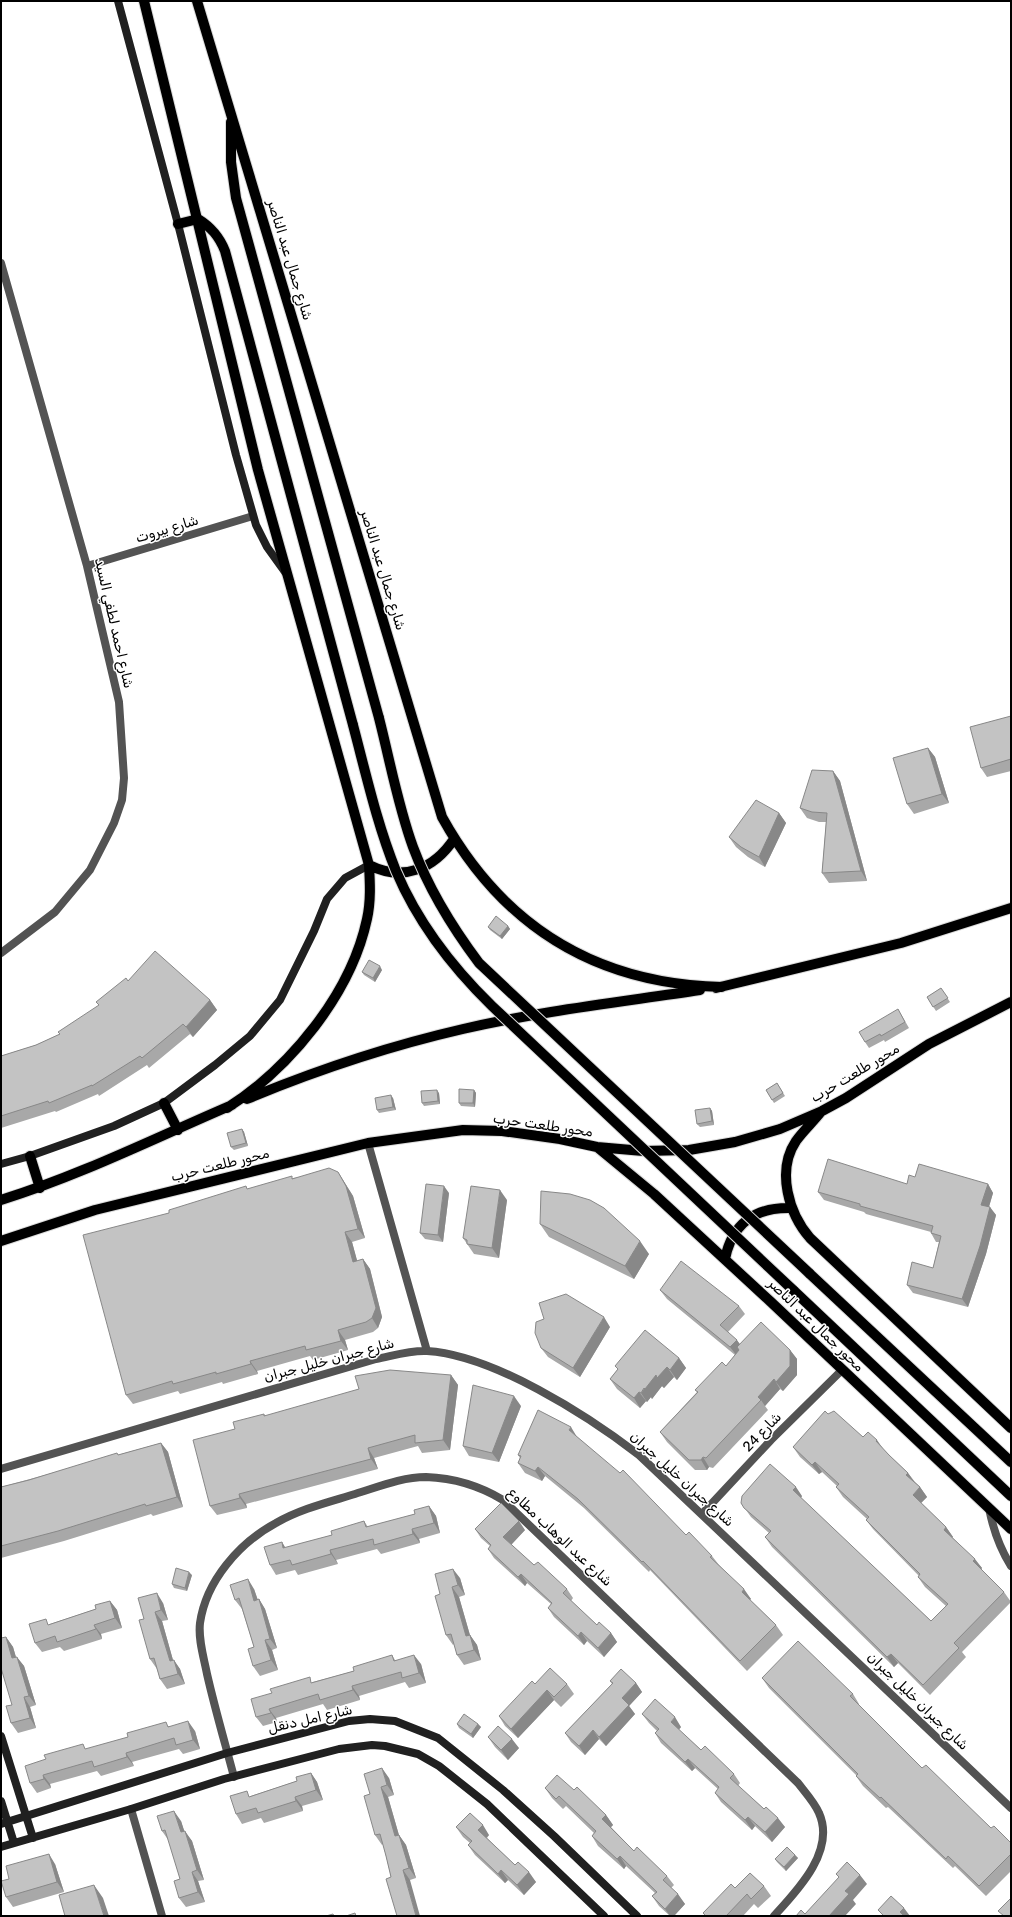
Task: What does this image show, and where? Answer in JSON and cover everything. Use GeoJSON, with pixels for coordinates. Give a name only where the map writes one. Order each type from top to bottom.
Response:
{"type":"FeatureCollection","features":[{"type":"Feature","properties":{"kind":"main road"},"geometry":{"type":"LineString","coordinates":[[144,1],[198,218],[258,470],[369,864],[369,901],[363,936],[345,977],[332,1000],[317,1022],[284,1062],[248,1095],[227,1108]]}},
{"type":"Feature","properties":{"kind":"main road","name":"شارع جمال عبد الناصر"},"geometry":{"type":"LineString","coordinates":[[197,1],[442,817],[468,860],[500,897],[518,914],[558,942],[596,962],[625,973],[673,984],[722,987]]}},
{"type":"Feature","properties":{"kind":"main road"},"geometry":{"type":"LineString","coordinates":[[231,115],[231,162],[236,198],[379,718],[403,815],[413,847],[426,878],[442,908],[479,963],[1011,1462]]}},
{"type":"Feature","properties":{"kind":"main road"},"geometry":{"type":"LineString","coordinates":[[178,224],[198,218]]}},
{"type":"Feature","properties":{"kind":"main road"},"geometry":{"type":"LineString","coordinates":[[198,218],[217,235],[225,251],[379,822],[396,871],[420,919],[453,965],[492,1006],[1011,1496]]}},
{"type":"Feature","properties":{"kind":"main road"},"geometry":{"type":"LineString","coordinates":[[369,864],[387,871],[398,873],[420,869],[440,857],[454,839]]}},
{"type":"Feature","properties":{"kind":"main road"},"geometry":{"type":"LineString","coordinates":[[1,1200],[40,1188],[83,1171],[227,1108],[318,1071],[365,1056],[464,1029],[517,1018],[722,987],[901,943],[1011,908]]}},
{"type":"Feature","properties":{"kind":"main road","name":"محور طلعت حرب"},"geometry":{"type":"LineString","coordinates":[[1,1241],[95,1210],[368,1143],[463,1130],[502,1130],[597,1147],[643,1151],[697,1148],[735,1142],[780,1129],[822,1111],[846,1098],[929,1044],[1011,1002]]}},
{"type":"Feature","properties":{"kind":"main road"},"geometry":{"type":"LineString","coordinates":[[164,1103],[178,1130]]}},
{"type":"Feature","properties":{"kind":"main road"},"geometry":{"type":"LineString","coordinates":[[822,1111],[796,1142],[790,1155],[786,1183],[791,1208],[799,1224],[810,1238],[1011,1428]]}},
{"type":"Feature","properties":{"kind":"main road","name":"محور جمال عبد الناصر"},"geometry":{"type":"LineString","coordinates":[[597,1147],[654,1194],[725,1259],[1011,1529]]}},
{"type":"Feature","properties":{"kind":"main road"},"geometry":{"type":"LineString","coordinates":[[30,1156],[40,1188]]}},
{"type":"Feature","properties":{"kind":"main road"},"geometry":{"type":"LineString","coordinates":[[725,1259],[732,1237],[747,1220],[768,1209],[791,1208]]}},
{"type":"Feature","properties":{"kind":"street"},"geometry":{"type":"LineString","coordinates":[[118,1],[178,224],[236,455],[253,516],[267,547],[288,577]]}},
{"type":"Feature","properties":{"kind":"street","name":"شارع احمد لطفي السيد"},"geometry":{"type":"LineString","coordinates":[[1,263],[87,566],[119,702],[124,778],[122,800],[114,823],[90,870],[55,912],[1,953]]}},
{"type":"Feature","properties":{"kind":"street","name":"شارع بيروت"},"geometry":{"type":"LineString","coordinates":[[87,566],[253,516]]}},
{"type":"Feature","properties":{"kind":"street"},"geometry":{"type":"LineString","coordinates":[[1,1164],[30,1156],[114,1126],[164,1103],[216,1065],[250,1036],[280,1000],[314,931],[327,899],[345,878],[369,864]]}},
{"type":"Feature","properties":{"kind":"street"},"geometry":{"type":"LineString","coordinates":[[368,1143],[426,1351]]}},
{"type":"Feature","properties":{"kind":"street","name":"شارع جبران خليل جبران"},"geometry":{"type":"LineString","coordinates":[[1,1469],[376,1359],[426,1351],[458,1356],[496,1369],[542,1392],[582,1416],[639,1455],[1011,1808]]}},
{"type":"Feature","properties":{"kind":"street","name":"شارع 24"},"geometry":{"type":"LineString","coordinates":[[702,1514],[771,1440],[842,1370]]}},
{"type":"Feature","properties":{"kind":"street","name":"شارع عبد الوهاب مطاوع"},"geometry":{"type":"LineString","coordinates":[[234,1777],[217,1716],[206,1668],[201,1645],[200,1624],[204,1606],[214,1583],[228,1562],[257,1534],[277,1522],[322,1504],[404,1479],[426,1477],[477,1486],[503,1500],[518,1514],[798,1783],[819,1812],[823,1829],[816,1861],[805,1880],[774,1916]]}},
{"type":"Feature","properties":{"kind":"street"},"geometry":{"type":"LineString","coordinates":[[989,1508],[996,1538],[1011,1566]]}},
{"type":"Feature","properties":{"kind":"street","name":"شارع امل دنقل"},"geometry":{"type":"LineString","coordinates":[[4,1823],[228,1753],[349,1721],[370,1719],[395,1721],[438,1738],[503,1790],[554,1836],[637,1916]]}},
{"type":"Feature","properties":{"kind":"street"},"geometry":{"type":"LineString","coordinates":[[1,1736],[33,1838]]}},
{"type":"Feature","properties":{"kind":"street"},"geometry":{"type":"LineString","coordinates":[[1,1847],[234,1777],[339,1748],[372,1745],[384,1746],[418,1754],[440,1766],[487,1804],[604,1916]]}},
{"type":"Feature","properties":{"kind":"street"},"geometry":{"type":"LineString","coordinates":[[1,1801],[4,1823],[14,1843]]}},
{"type":"Feature","properties":{"kind":"street"},"geometry":{"type":"LineString","coordinates":[[131,1809],[162,1916]]}},
{"type":"Feature","properties":{"kind":"building"},"geometry":{"type":"Polygon","coordinates":[[[1011,716],[1011,759],[981,768],[970,727],[1011,716]]]}},
{"type":"Feature","properties":{"kind":"building"},"geometry":{"type":"Polygon","coordinates":[[[928,748],[942,794],[907,804],[893,758],[928,748]]]}},
{"type":"Feature","properties":{"kind":"building"},"geometry":{"type":"Polygon","coordinates":[[[812,770],[833,771],[861,871],[822,873],[827,813],[812,812],[800,808],[812,770]]]}},
{"type":"Feature","properties":{"kind":"building"},"geometry":{"type":"Polygon","coordinates":[[[756,800],[779,813],[759,857],[741,847],[729,837],[756,800]]]}},
{"type":"Feature","properties":{"kind":"building"},"geometry":{"type":"Polygon","coordinates":[[[496,916],[508,926],[500,936],[488,927],[496,916]]]}},
{"type":"Feature","properties":{"kind":"building"},"geometry":{"type":"Polygon","coordinates":[[[155,951],[210,1000],[186,1027],[183,1024],[142,1058],[140,1056],[92,1086],[49,1103],[48,1101],[1,1116],[1,1056],[36,1045],[60,1034],[58,1032],[99,1005],[96,1002],[126,978],[128,981],[155,951]]]}},
{"type":"Feature","properties":{"kind":"building"},"geometry":{"type":"Polygon","coordinates":[[[369,960],[380,966],[373,978],[362,972],[369,960]]]}},
{"type":"Feature","properties":{"kind":"building"},"geometry":{"type":"Polygon","coordinates":[[[941,988],[948,998],[933,1007],[927,997],[941,988]]]}},
{"type":"Feature","properties":{"kind":"building"},"geometry":{"type":"Polygon","coordinates":[[[898,1009],[905,1022],[881,1036],[880,1034],[865,1042],[859,1032],[898,1009]]]}},
{"type":"Feature","properties":{"kind":"building"},"geometry":{"type":"Polygon","coordinates":[[[777,1083],[783,1093],[772,1100],[766,1090],[777,1083]]]}},
{"type":"Feature","properties":{"kind":"building"},"geometry":{"type":"Polygon","coordinates":[[[459,1089],[474,1090],[473,1103],[459,1103],[459,1089]]]}},
{"type":"Feature","properties":{"kind":"building"},"geometry":{"type":"Polygon","coordinates":[[[437,1090],[438,1101],[422,1103],[421,1091],[437,1090]]]}},
{"type":"Feature","properties":{"kind":"building"},"geometry":{"type":"Polygon","coordinates":[[[391,1095],[393,1107],[377,1110],[375,1098],[391,1095]]]}},
{"type":"Feature","properties":{"kind":"building"},"geometry":{"type":"Polygon","coordinates":[[[710,1108],[712,1121],[697,1124],[695,1110],[710,1108]]]}},
{"type":"Feature","properties":{"kind":"building"},"geometry":{"type":"Polygon","coordinates":[[[242,1129],[246,1143],[231,1147],[227,1133],[242,1129]]]}},
{"type":"Feature","properties":{"kind":"building"},"geometry":{"type":"Polygon","coordinates":[[[828,1159],[907,1184],[909,1175],[915,1177],[919,1164],[988,1184],[981,1205],[990,1207],[980,1246],[962,1299],[907,1285],[912,1262],[933,1268],[941,1236],[931,1233],[933,1226],[860,1206],[860,1204],[818,1192],[828,1159]]]}},
{"type":"Feature","properties":{"kind":"building"},"geometry":{"type":"Polygon","coordinates":[[[329,1168],[338,1172],[346,1186],[358,1229],[345,1232],[353,1262],[363,1259],[376,1308],[372,1318],[366,1322],[338,1330],[341,1341],[306,1350],[305,1346],[250,1361],[251,1364],[216,1374],[216,1372],[173,1384],[172,1381],[126,1395],[83,1235],[169,1213],[169,1210],[246,1186],[247,1189],[292,1176],[292,1179],[329,1168]]]}},
{"type":"Feature","properties":{"kind":"building"},"geometry":{"type":"Polygon","coordinates":[[[426,1184],[444,1186],[438,1235],[420,1233],[426,1184]]]}},
{"type":"Feature","properties":{"kind":"building"},"geometry":{"type":"Polygon","coordinates":[[[471,1186],[500,1190],[492,1248],[467,1244],[467,1240],[463,1238],[471,1186]]]}},
{"type":"Feature","properties":{"kind":"building"},"geometry":{"type":"Polygon","coordinates":[[[541,1191],[570,1194],[590,1200],[604,1208],[640,1241],[625,1266],[540,1224],[541,1191]]]}},
{"type":"Feature","properties":{"kind":"building"},"geometry":{"type":"Polygon","coordinates":[[[681,1261],[739,1306],[720,1325],[737,1340],[730,1347],[660,1290],[681,1261]]]}},
{"type":"Feature","properties":{"kind":"building"},"geometry":{"type":"Polygon","coordinates":[[[566,1294],[604,1317],[573,1368],[541,1348],[535,1333],[536,1322],[544,1319],[539,1303],[566,1294]]]}},
{"type":"Feature","properties":{"kind":"building"},"geometry":{"type":"Polygon","coordinates":[[[761,1322],[790,1350],[790,1366],[776,1382],[774,1379],[758,1397],[761,1400],[706,1458],[703,1457],[701,1460],[689,1460],[660,1432],[698,1392],[695,1390],[722,1362],[726,1366],[739,1350],[737,1347],[761,1322]]]}},
{"type":"Feature","properties":{"kind":"building"},"geometry":{"type":"Polygon","coordinates":[[[645,1330],[679,1358],[670,1370],[667,1367],[657,1378],[656,1375],[645,1389],[644,1388],[641,1393],[639,1392],[634,1398],[610,1379],[618,1369],[615,1366],[645,1330]]]}},
{"type":"Feature","properties":{"kind":"building"},"geometry":{"type":"Polygon","coordinates":[[[390,1370],[451,1375],[443,1440],[415,1443],[415,1435],[368,1448],[371,1459],[239,1494],[240,1498],[210,1506],[193,1440],[235,1429],[233,1422],[264,1414],[264,1416],[359,1389],[355,1376],[390,1370]]]}},
{"type":"Feature","properties":{"kind":"building"},"geometry":{"type":"Polygon","coordinates":[[[473,1385],[514,1396],[492,1453],[463,1446],[473,1385]]]}},
{"type":"Feature","properties":{"kind":"building"},"geometry":{"type":"Polygon","coordinates":[[[538,1410],[571,1427],[569,1430],[620,1473],[623,1470],[686,1535],[689,1532],[712,1556],[710,1557],[744,1589],[742,1592],[776,1625],[740,1661],[643,1561],[642,1562],[578,1499],[538,1467],[535,1471],[518,1463],[521,1456],[518,1455],[538,1410]]]}},
{"type":"Feature","properties":{"kind":"building"},"geometry":{"type":"Polygon","coordinates":[[[825,1411],[828,1414],[834,1411],[863,1437],[868,1432],[877,1440],[876,1441],[889,1455],[908,1473],[906,1475],[920,1487],[913,1495],[946,1527],[944,1530],[975,1559],[973,1561],[1004,1592],[954,1643],[959,1648],[923,1685],[891,1654],[887,1657],[765,1537],[771,1531],[744,1508],[741,1503],[742,1496],[770,1464],[796,1487],[793,1490],[931,1621],[948,1604],[918,1577],[920,1574],[866,1520],[869,1517],[836,1487],[839,1484],[815,1462],[812,1465],[793,1447],[825,1411]]]}},
{"type":"Feature","properties":{"kind":"building"},"geometry":{"type":"Polygon","coordinates":[[[161,1443],[177,1497],[146,1506],[145,1504],[58,1531],[1,1546],[1,1487],[117,1453],[118,1455],[161,1443]]]}},
{"type":"Feature","properties":{"kind":"building"},"geometry":{"type":"Polygon","coordinates":[[[501,1503],[519,1521],[503,1537],[534,1565],[538,1562],[567,1589],[563,1593],[597,1625],[599,1622],[611,1633],[598,1648],[581,1632],[578,1636],[548,1608],[552,1603],[521,1574],[518,1577],[488,1549],[491,1545],[475,1529],[501,1503]]]}},
{"type":"Feature","properties":{"kind":"building"},"geometry":{"type":"Polygon","coordinates":[[[429,1506],[434,1523],[412,1529],[413,1534],[374,1545],[373,1539],[330,1550],[331,1554],[292,1565],[290,1560],[270,1565],[264,1547],[282,1542],[283,1548],[332,1535],[331,1531],[364,1521],[366,1527],[415,1514],[414,1510],[429,1506]]]}},
{"type":"Feature","properties":{"kind":"building"},"geometry":{"type":"Polygon","coordinates":[[[176,1568],[189,1572],[185,1588],[172,1584],[176,1568]]]}},
{"type":"Feature","properties":{"kind":"building"},"geometry":{"type":"Polygon","coordinates":[[[453,1569],[458,1585],[452,1587],[466,1636],[470,1635],[474,1650],[457,1655],[451,1634],[446,1635],[435,1596],[440,1594],[435,1574],[453,1569]]]}},
{"type":"Feature","properties":{"kind":"building"},"geometry":{"type":"Polygon","coordinates":[[[248,1579],[254,1601],[259,1599],[270,1639],[265,1640],[271,1660],[253,1666],[248,1649],[254,1647],[239,1598],[235,1600],[230,1585],[248,1579]]]}},
{"type":"Feature","properties":{"kind":"building"},"geometry":{"type":"Polygon","coordinates":[[[157,1593],[161,1610],[155,1612],[170,1661],[174,1660],[178,1674],[160,1679],[154,1658],[150,1659],[139,1620],[144,1619],[138,1598],[157,1593]]]}},
{"type":"Feature","properties":{"kind":"building"},"geometry":{"type":"Polygon","coordinates":[[[110,1601],[115,1618],[94,1625],[96,1629],[57,1642],[55,1636],[35,1643],[29,1624],[46,1619],[48,1625],[96,1609],[95,1605],[110,1601]]]}},
{"type":"Feature","properties":{"kind":"building"},"geometry":{"type":"Polygon","coordinates":[[[6,1637],[12,1658],[17,1657],[29,1696],[24,1697],[30,1718],[11,1723],[6,1706],[12,1705],[1,1668],[1,1638],[6,1637]]]}},
{"type":"Feature","properties":{"kind":"building"},"geometry":{"type":"Polygon","coordinates":[[[798,1641],[853,1694],[850,1696],[922,1768],[926,1765],[991,1828],[994,1826],[1011,1843],[1011,1854],[979,1886],[948,1856],[946,1859],[881,1797],[880,1798],[856,1776],[858,1774],[762,1678],[798,1641]]]}},
{"type":"Feature","properties":{"kind":"building"},"geometry":{"type":"Polygon","coordinates":[[[392,1655],[394,1661],[414,1655],[419,1673],[402,1678],[401,1672],[352,1686],[353,1690],[320,1700],[318,1694],[269,1709],[271,1713],[256,1717],[251,1699],[272,1693],[270,1689],[310,1677],[311,1683],[354,1671],[353,1667],[392,1655]]]}},
{"type":"Feature","properties":{"kind":"building"},"geometry":{"type":"Polygon","coordinates":[[[550,1668],[567,1684],[554,1697],[547,1690],[511,1729],[499,1716],[532,1681],[535,1684],[550,1668]]]}},
{"type":"Feature","properties":{"kind":"building"},"geometry":{"type":"Polygon","coordinates":[[[621,1669],[636,1683],[622,1698],[629,1705],[599,1737],[593,1730],[579,1746],[565,1733],[613,1683],[610,1681],[621,1669]]]}},
{"type":"Feature","properties":{"kind":"building"},"geometry":{"type":"Polygon","coordinates":[[[655,1699],[675,1717],[671,1722],[701,1750],[705,1746],[734,1774],[730,1778],[764,1809],[766,1807],[778,1818],[765,1832],[748,1817],[745,1820],[715,1793],[719,1787],[688,1759],[685,1762],[655,1733],[659,1729],[642,1714],[655,1699]]]}},
{"type":"Feature","properties":{"kind":"building"},"geometry":{"type":"Polygon","coordinates":[[[464,1714],[478,1724],[471,1734],[457,1724],[464,1714]]]}},
{"type":"Feature","properties":{"kind":"building"},"geometry":{"type":"Polygon","coordinates":[[[188,1721],[193,1740],[176,1745],[174,1738],[126,1753],[127,1757],[94,1767],[92,1761],[43,1775],[44,1779],[30,1783],[25,1766],[46,1759],[44,1755],[83,1744],[85,1749],[128,1737],[127,1733],[166,1722],[168,1727],[188,1721]]]}},
{"type":"Feature","properties":{"kind":"building"},"geometry":{"type":"Polygon","coordinates":[[[498,1726],[512,1739],[501,1750],[488,1737],[498,1726]]]}},
{"type":"Feature","properties":{"kind":"building"},"geometry":{"type":"Polygon","coordinates":[[[382,1768],[387,1785],[381,1787],[395,1836],[399,1835],[409,1868],[403,1870],[416,1916],[397,1916],[386,1879],[391,1877],[380,1834],[375,1835],[364,1796],[370,1794],[364,1774],[382,1768]]]}},
{"type":"Feature","properties":{"kind":"building"},"geometry":{"type":"Polygon","coordinates":[[[311,1773],[316,1790],[295,1797],[296,1801],[258,1813],[256,1808],[236,1814],[230,1796],[247,1791],[249,1797],[297,1781],[296,1777],[311,1773]]]}},
{"type":"Feature","properties":{"kind":"building"},"geometry":{"type":"Polygon","coordinates":[[[557,1775],[574,1790],[577,1787],[606,1815],[602,1819],[634,1851],[637,1847],[667,1876],[663,1880],[678,1894],[665,1909],[652,1896],[657,1892],[620,1856],[617,1859],[592,1836],[596,1831],[559,1796],[556,1799],[545,1788],[557,1775]]]}},
{"type":"Feature","properties":{"kind":"building"},"geometry":{"type":"Polygon","coordinates":[[[174,1811],[181,1832],[185,1831],[197,1870],[192,1872],[198,1892],[179,1898],[174,1881],[180,1879],[165,1830],[162,1831],[157,1816],[174,1811]]]}},
{"type":"Feature","properties":{"kind":"building"},"geometry":{"type":"Polygon","coordinates":[[[470,1813],[483,1825],[478,1830],[515,1865],[518,1862],[529,1872],[517,1885],[501,1870],[498,1874],[468,1845],[472,1841],[456,1827],[470,1813]]]}},
{"type":"Feature","properties":{"kind":"building"},"geometry":{"type":"Polygon","coordinates":[[[787,1847],[795,1855],[784,1867],[775,1859],[787,1847]]]}},
{"type":"Feature","properties":{"kind":"building"},"geometry":{"type":"Polygon","coordinates":[[[49,1854],[57,1882],[6,1897],[1,1881],[9,1879],[6,1866],[49,1854]]]}},
{"type":"Feature","properties":{"kind":"building"},"geometry":{"type":"Polygon","coordinates":[[[847,1862],[860,1875],[845,1891],[849,1894],[829,1916],[796,1916],[801,1910],[805,1914],[839,1877],[836,1874],[847,1862]]]}},
{"type":"Feature","properties":{"kind":"building"},"geometry":{"type":"Polygon","coordinates":[[[750,1873],[764,1886],[751,1899],[747,1894],[726,1916],[706,1916],[703,1913],[731,1884],[735,1888],[750,1873]]]}},
{"type":"Feature","properties":{"kind":"building"},"geometry":{"type":"Polygon","coordinates":[[[94,1885],[104,1916],[65,1916],[59,1895],[94,1885]]]}},
{"type":"Feature","properties":{"kind":"building"},"geometry":{"type":"Polygon","coordinates":[[[891,1896],[904,1908],[900,1912],[904,1916],[884,1916],[878,1910],[891,1896]]]}},
{"type":"Feature","properties":{"kind":"building"},"geometry":{"type":"Polygon","coordinates":[[[1011,1898],[1011,1916],[1004,1916],[998,1911],[1011,1898]]]}},
{"type":"Feature","properties":{"kind":"building"},"geometry":{"type":"Polygon","coordinates":[[[355,1913],[356,1916],[346,1916],[355,1913]]]}}]}
